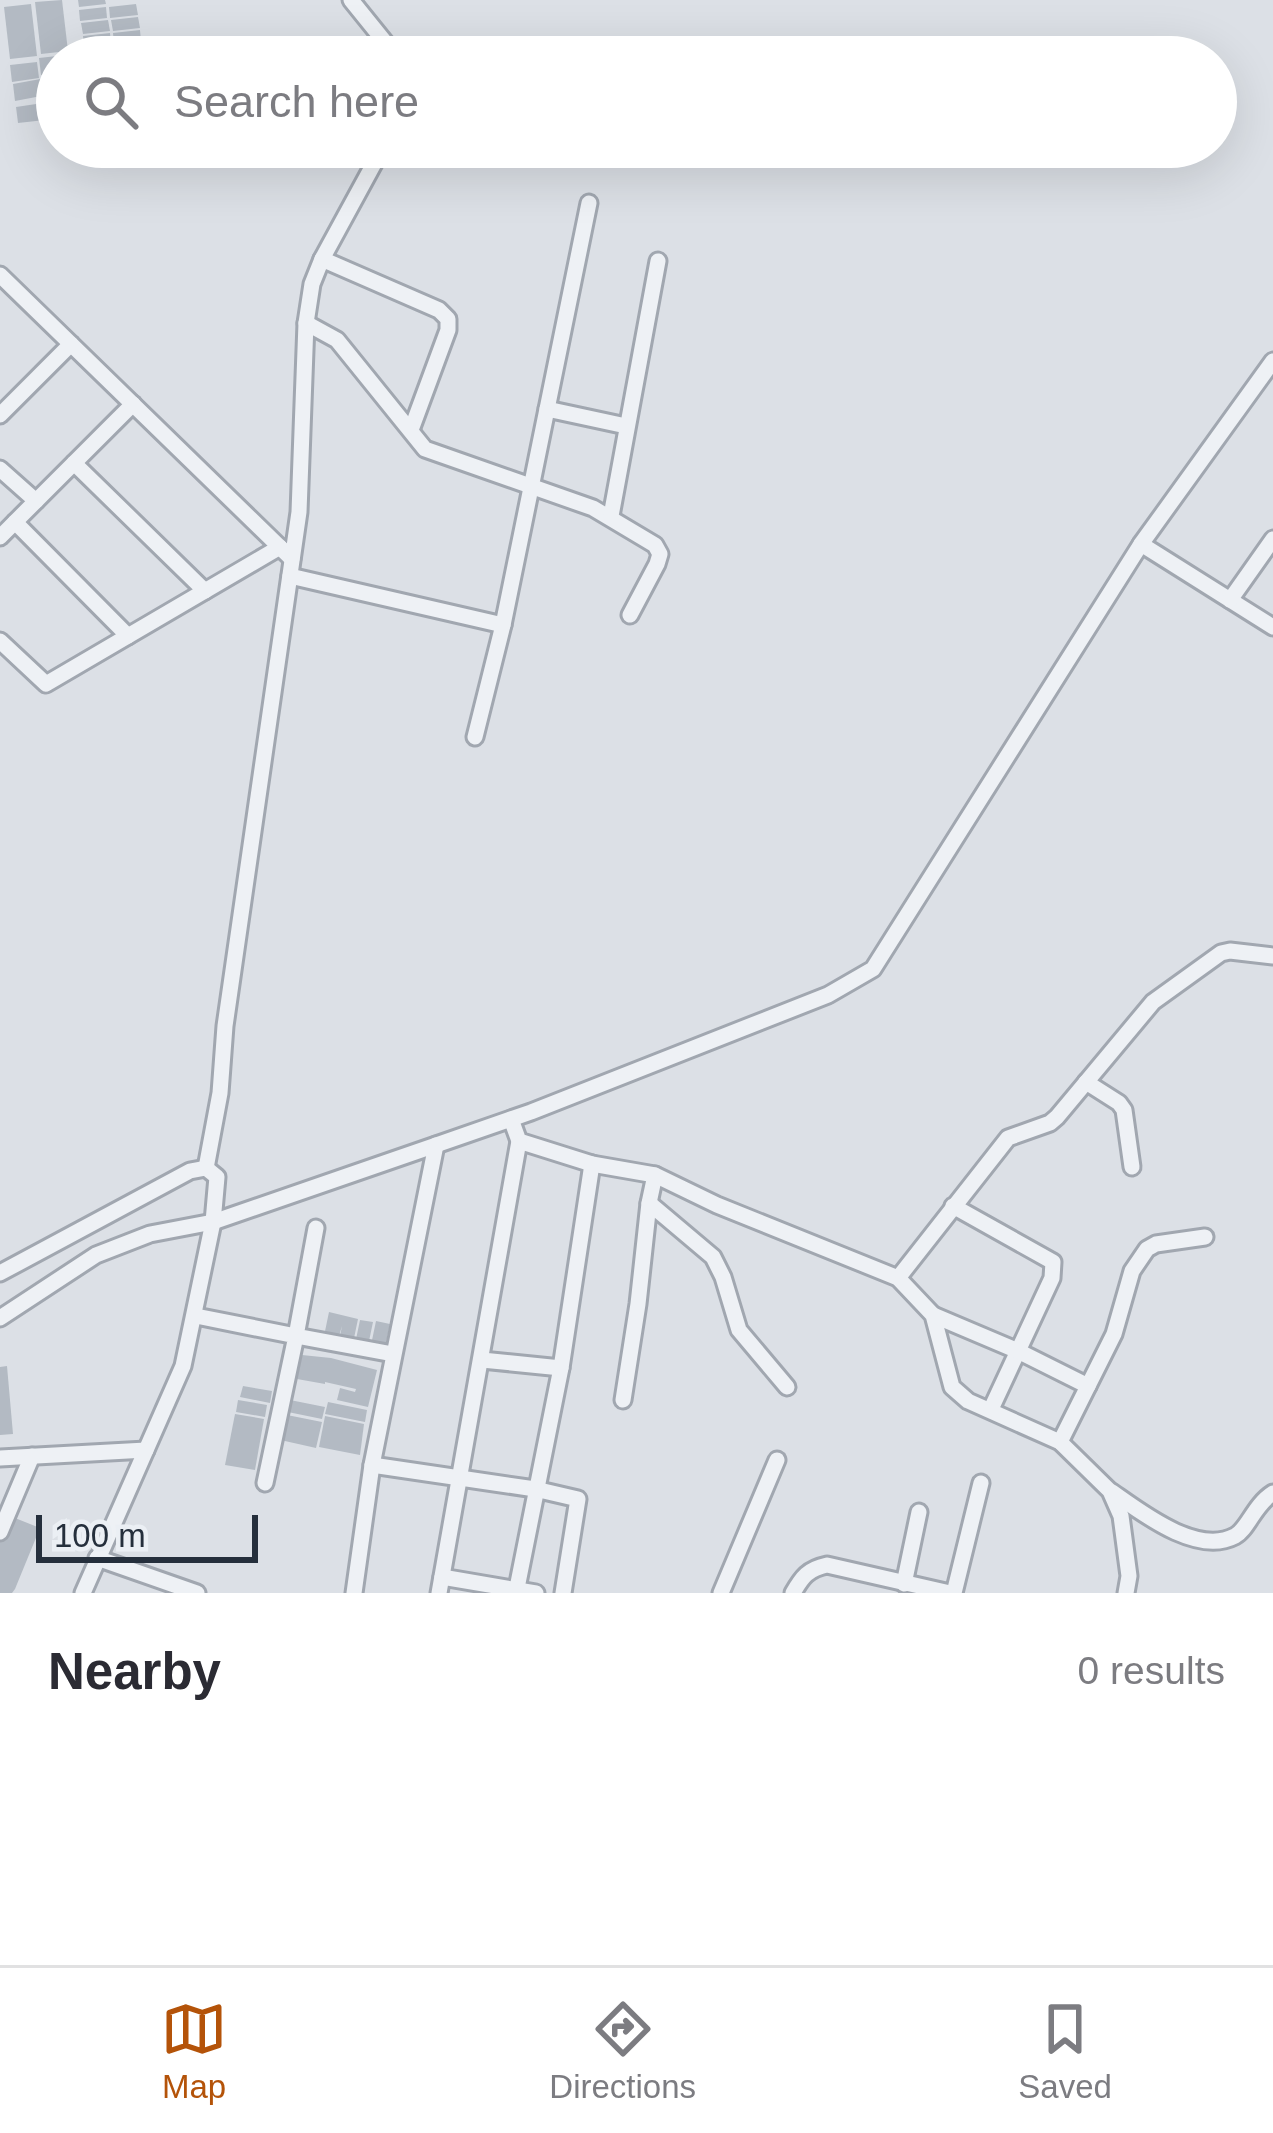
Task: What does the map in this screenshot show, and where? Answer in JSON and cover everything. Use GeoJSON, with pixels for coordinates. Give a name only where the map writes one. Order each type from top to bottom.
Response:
{"type":"FeatureCollection","features":[{"type":"Feature","properties":{"kind":"street"},"geometry":{"type":"LineString","coordinates":[[351,0],[380,36]]}},
{"type":"Feature","properties":{"kind":"street"},"geometry":{"type":"LineString","coordinates":[[83,1593],[183,1366],[196,1316],[216,1196],[211,1173],[225,1026],[288,560],[299,512],[312,284],[372,168]]}},
{"type":"Feature","properties":{"kind":"street"},"geometry":{"type":"LineString","coordinates":[[475,737],[503,625],[589,203]]}},
{"type":"Feature","properties":{"kind":"street"},"geometry":{"type":"LineString","coordinates":[[322,259],[440,310],[448,320],[411,430]]}},
{"type":"Feature","properties":{"kind":"street"},"geometry":{"type":"LineString","coordinates":[[611,517],[658,261]]}},
{"type":"Feature","properties":{"kind":"street"},"geometry":{"type":"LineString","coordinates":[[4,286],[71,344],[288,560],[503,625]]}},
{"type":"Feature","properties":{"kind":"street"},"geometry":{"type":"LineString","coordinates":[[307,323],[338,340],[425,449],[593,508],[655,545],[657,565],[630,615]]}},
{"type":"Feature","properties":{"kind":"street"},"geometry":{"type":"LineString","coordinates":[[0,415],[71,344]]}},
{"type":"Feature","properties":{"kind":"street"},"geometry":{"type":"LineString","coordinates":[[0,1318],[96,1256],[150,1234],[213,1222],[511,1119],[828,995],[873,969],[1141,544],[1273,361]]}},
{"type":"Feature","properties":{"kind":"street"},"geometry":{"type":"LineString","coordinates":[[0,537],[133,404]]}},
{"type":"Feature","properties":{"kind":"street"},"geometry":{"type":"LineString","coordinates":[[547,409],[626,426]]}},
{"type":"Feature","properties":{"kind":"street"},"geometry":{"type":"LineString","coordinates":[[74,463],[205,591]]}},
{"type":"Feature","properties":{"kind":"street"},"geometry":{"type":"LineString","coordinates":[[0,469],[36,501]]}},
{"type":"Feature","properties":{"kind":"street"},"geometry":{"type":"LineString","coordinates":[[15,522],[128,636]]}},
{"type":"Feature","properties":{"kind":"street"},"geometry":{"type":"LineString","coordinates":[[1230,601],[1273,538]]}},
{"type":"Feature","properties":{"kind":"street"},"geometry":{"type":"LineString","coordinates":[[1141,544],[1273,627]]}},
{"type":"Feature","properties":{"kind":"street"},"geometry":{"type":"LineString","coordinates":[[0,641],[46,684],[205,591],[288,560]]}},
{"type":"Feature","properties":{"kind":"street"},"geometry":{"type":"LineString","coordinates":[[898,1278],[1008,1138],[1049,1123],[1153,1002],[1221,953],[1273,956]]}},
{"type":"Feature","properties":{"kind":"street"},"geometry":{"type":"LineString","coordinates":[[1086,1082],[1120,1103],[1132,1166]]}},
{"type":"Feature","properties":{"kind":"street"},"geometry":{"type":"LineString","coordinates":[[511,1119],[519,1141],[440,1585],[536,1593]]}},
{"type":"Feature","properties":{"kind":"street"},"geometry":{"type":"LineString","coordinates":[[519,1141],[592,1164],[655,1175],[898,1278],[933,1315],[1088,1386]]}},
{"type":"Feature","properties":{"kind":"street"},"geometry":{"type":"LineString","coordinates":[[354,1593],[372,1465],[436,1145]]}},
{"type":"Feature","properties":{"kind":"street"},"geometry":{"type":"LineString","coordinates":[[516,1591],[561,1368],[592,1164]]}},
{"type":"Feature","properties":{"kind":"street"},"geometry":{"type":"LineString","coordinates":[[0,1273],[190,1171],[211,1173]]}},
{"type":"Feature","properties":{"kind":"street"},"geometry":{"type":"LineString","coordinates":[[623,1400],[655,1175]]}},
{"type":"Feature","properties":{"kind":"street"},"geometry":{"type":"LineString","coordinates":[[649,1203],[713,1257],[739,1330],[787,1388]]}},
{"type":"Feature","properties":{"kind":"street"},"geometry":{"type":"LineString","coordinates":[[953,1206],[1053,1262],[1052,1278],[991,1409]]}},
{"type":"Feature","properties":{"kind":"street"},"geometry":{"type":"LineString","coordinates":[[265,1483],[316,1228]]}},
{"type":"Feature","properties":{"kind":"street"},"geometry":{"type":"LineString","coordinates":[[1060,1442],[1114,1334],[1132,1270],[1156,1244],[1205,1237]]}},
{"type":"Feature","properties":{"kind":"street"},"geometry":{"type":"LineString","coordinates":[[933,1315],[952,1387],[968,1401],[1060,1442],[1110,1491],[1153,1521],[1184,1536],[1233,1537],[1273,1493]]}},
{"type":"Feature","properties":{"kind":"street"},"geometry":{"type":"LineString","coordinates":[[196,1316],[393,1354]]}},
{"type":"Feature","properties":{"kind":"street"},"geometry":{"type":"LineString","coordinates":[[482,1360],[561,1368]]}},
{"type":"Feature","properties":{"kind":"street"},"geometry":{"type":"LineString","coordinates":[[0,1458],[146,1450]]}},
{"type":"Feature","properties":{"kind":"street"},"geometry":{"type":"LineString","coordinates":[[0,1532],[32,1456]]}},
{"type":"Feature","properties":{"kind":"street"},"geometry":{"type":"LineString","coordinates":[[721,1593],[777,1460]]}},
{"type":"Feature","properties":{"kind":"street"},"geometry":{"type":"LineString","coordinates":[[372,1465],[578,1498],[563,1593]]}},
{"type":"Feature","properties":{"kind":"street"},"geometry":{"type":"LineString","coordinates":[[793,1593],[805,1574],[826,1564],[952,1593],[981,1483]]}},
{"type":"Feature","properties":{"kind":"street"},"geometry":{"type":"LineString","coordinates":[[1110,1491],[1121,1516],[1129,1576],[1126,1593]]}},
{"type":"Feature","properties":{"kind":"street"},"geometry":{"type":"LineString","coordinates":[[904,1584],[919,1512]]}},
{"type":"Feature","properties":{"kind":"street"},"geometry":{"type":"LineString","coordinates":[[97,1558],[197,1593]]}},
{"type":"Feature","properties":{"kind":"building"},"geometry":{"type":"Polygon","coordinates":[[[62,0],[66,36],[39,36],[35,2],[62,0]]]}},
{"type":"Feature","properties":{"kind":"building"},"geometry":{"type":"Polygon","coordinates":[[[78,0],[105,0],[106,4],[79,7],[78,0]]]}},
{"type":"Feature","properties":{"kind":"building"},"geometry":{"type":"Polygon","coordinates":[[[31,4],[36,56],[10,59],[4,7],[31,4]]]}},
{"type":"Feature","properties":{"kind":"building"},"geometry":{"type":"Polygon","coordinates":[[[136,4],[138,15],[110,18],[109,7],[136,4]]]}},
{"type":"Feature","properties":{"kind":"building"},"geometry":{"type":"Polygon","coordinates":[[[106,7],[107,18],[80,21],[79,10],[106,7]]]}},
{"type":"Feature","properties":{"kind":"building"},"geometry":{"type":"Polygon","coordinates":[[[138,17],[140,28],[113,31],[111,20],[138,17]]]}},
{"type":"Feature","properties":{"kind":"building"},"geometry":{"type":"Polygon","coordinates":[[[108,20],[110,31],[83,34],[81,23],[108,20]]]}},
{"type":"Feature","properties":{"kind":"building"},"geometry":{"type":"Polygon","coordinates":[[[140,30],[141,36],[113,36],[140,30]]]}},
{"type":"Feature","properties":{"kind":"building"},"geometry":{"type":"Polygon","coordinates":[[[36,62],[36,78],[12,82],[10,65],[36,62]]]}},
{"type":"Feature","properties":{"kind":"building"},"geometry":{"type":"Polygon","coordinates":[[[36,80],[36,97],[15,101],[13,84],[36,80]]]}},
{"type":"Feature","properties":{"kind":"building"},"geometry":{"type":"Polygon","coordinates":[[[36,104],[36,121],[18,123],[16,107],[36,104]]]}},
{"type":"Feature","properties":{"kind":"building"},"geometry":{"type":"Polygon","coordinates":[[[329,1312],[358,1319],[353,1343],[339,1341],[342,1326],[338,1339],[324,1336],[329,1312]]]}},
{"type":"Feature","properties":{"kind":"building"},"geometry":{"type":"Polygon","coordinates":[[[360,1320],[373,1322],[368,1346],[355,1344],[360,1320]]]}},
{"type":"Feature","properties":{"kind":"building"},"geometry":{"type":"Polygon","coordinates":[[[376,1321],[390,1324],[385,1348],[371,1345],[376,1321]]]}},
{"type":"Feature","properties":{"kind":"building"},"geometry":{"type":"Polygon","coordinates":[[[302,1355],[377,1370],[368,1407],[337,1400],[340,1388],[356,1389],[297,1379],[302,1355]]]}},
{"type":"Feature","properties":{"kind":"building"},"geometry":{"type":"Polygon","coordinates":[[[7,1366],[13,1434],[0,1435],[0,1367],[7,1366]]]}},
{"type":"Feature","properties":{"kind":"building"},"geometry":{"type":"Polygon","coordinates":[[[243,1386],[272,1391],[270,1403],[240,1397],[243,1386]]]}},
{"type":"Feature","properties":{"kind":"building"},"geometry":{"type":"Polygon","coordinates":[[[285,1399],[325,1407],[322,1419],[283,1411],[285,1399]]]}},
{"type":"Feature","properties":{"kind":"building"},"geometry":{"type":"Polygon","coordinates":[[[238,1400],[267,1405],[265,1417],[236,1412],[238,1400]]]}},
{"type":"Feature","properties":{"kind":"building"},"geometry":{"type":"Polygon","coordinates":[[[328,1402],[367,1410],[365,1422],[325,1414],[328,1402]]]}},
{"type":"Feature","properties":{"kind":"building"},"geometry":{"type":"Polygon","coordinates":[[[235,1414],[264,1419],[255,1470],[225,1465],[235,1414]]]}},
{"type":"Feature","properties":{"kind":"building"},"geometry":{"type":"Polygon","coordinates":[[[282,1414],[322,1422],[316,1448],[276,1439],[282,1414]]]}},
{"type":"Feature","properties":{"kind":"building"},"geometry":{"type":"Polygon","coordinates":[[[325,1416],[364,1424],[360,1455],[319,1447],[325,1416]]]}},
{"type":"Feature","properties":{"kind":"building"},"geometry":{"type":"Polygon","coordinates":[[[10,1516],[40,1528],[15,1589],[0,1593],[0,1542],[10,1516]]]}}]}
